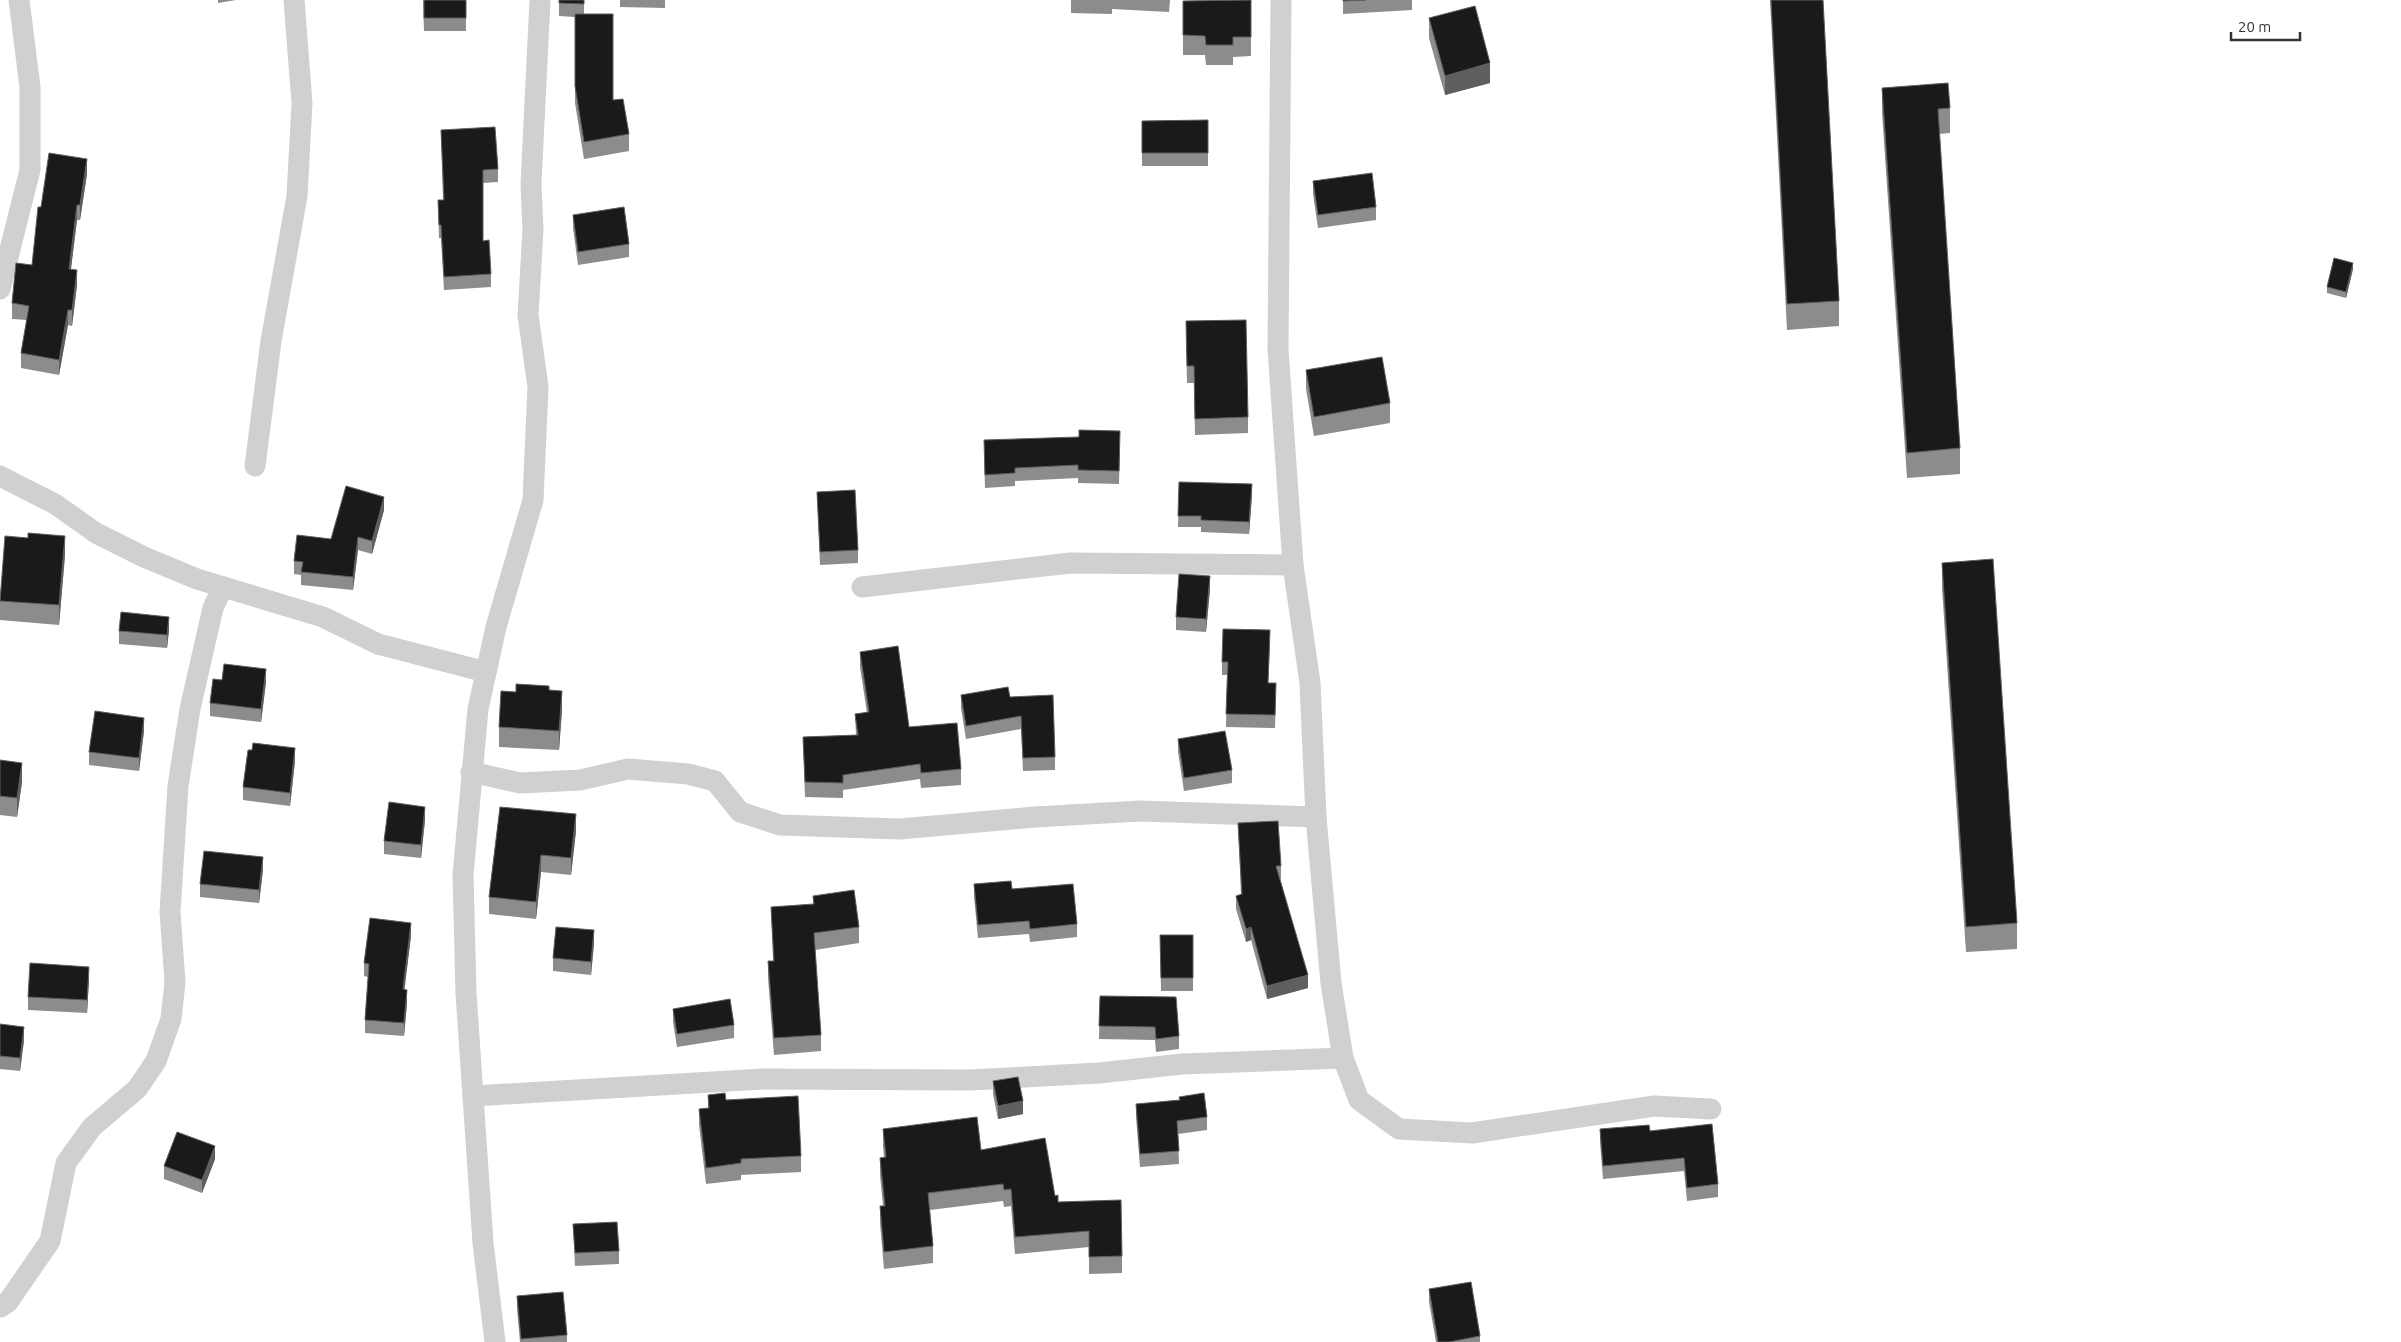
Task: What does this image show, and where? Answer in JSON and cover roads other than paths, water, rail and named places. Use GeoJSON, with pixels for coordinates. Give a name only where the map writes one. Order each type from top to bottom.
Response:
{"type":"FeatureCollection","features":[{"type":"Feature","properties":{"kind":"street"},"geometry":{"type":"LineString","coordinates":[[0,289],[30,170],[30,87],[19,0]]}},
{"type":"Feature","properties":{"kind":"street"},"geometry":{"type":"LineString","coordinates":[[255,466],[272,341],[297,196],[302,103],[294,0]]}},
{"type":"Feature","properties":{"kind":"street"},"geometry":{"type":"LineString","coordinates":[[495,1342],[483,1243],[466,993],[463,875],[478,709],[496,627],[533,500],[538,387],[528,315],[533,230],[531,184],[540,0]]}},
{"type":"Feature","properties":{"kind":"street"},"geometry":{"type":"LineString","coordinates":[[1281,0],[1278,349],[1293,565],[1310,683],[1316,816],[1330,983],[1343,1058],[1359,1100],[1399,1129],[1472,1133],[1654,1106],[1711,1109]]}},
{"type":"Feature","properties":{"kind":"street"},"geometry":{"type":"LineString","coordinates":[[0,476],[54,504],[96,533],[144,557],[197,579],[323,617],[378,644],[486,672]]}},
{"type":"Feature","properties":{"kind":"street"},"geometry":{"type":"LineString","coordinates":[[862,587],[1070,562],[1293,565]]}},
{"type":"Feature","properties":{"kind":"street"},"geometry":{"type":"LineString","coordinates":[[0,1307],[8,1302],[50,1241],[66,1163],[92,1127],[137,1088],[156,1061],[171,1019],[175,982],[170,912],[178,786],[190,709],[213,608],[223,587]]}},
{"type":"Feature","properties":{"kind":"street"},"geometry":{"type":"LineString","coordinates":[[472,772],[520,783],[580,780],[628,769],[688,774],[714,780],[740,812],[780,825],[900,829],[1036,817],[1140,811],[1316,816]]}},
{"type":"Feature","properties":{"kind":"street"},"geometry":{"type":"LineString","coordinates":[[473,1096],[763,1079],[970,1080],[1098,1073],[1182,1064],[1343,1058]]}}]}
